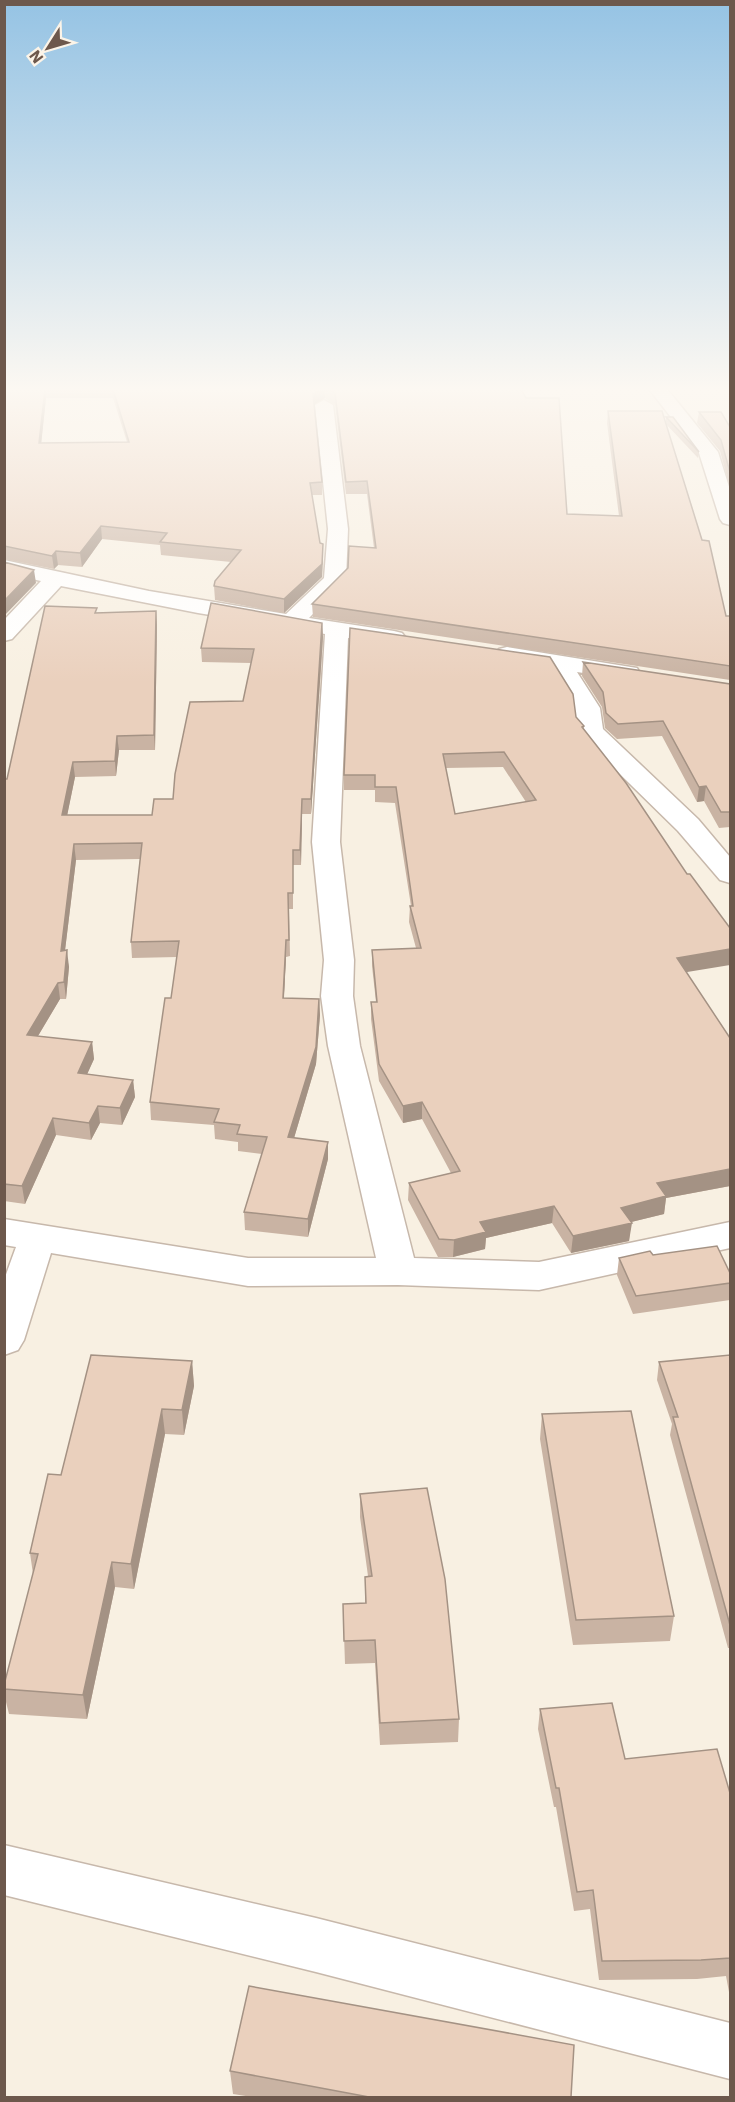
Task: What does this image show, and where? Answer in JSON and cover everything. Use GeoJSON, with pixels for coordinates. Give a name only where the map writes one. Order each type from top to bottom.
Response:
{"type":"FeatureCollection","features":[{"type":"Feature","properties":{"kind":"street"},"geometry":{"type":"LineString","coordinates":[[290,623],[335,580],[338,529],[333,487]]}},
{"type":"Feature","properties":{"kind":"street"},"geometry":{"type":"LineString","coordinates":[[721,487],[728,508]]}},
{"type":"Feature","properties":{"kind":"street"},"geometry":{"type":"LineString","coordinates":[[4,566],[55,579],[290,623],[418,641]]}},
{"type":"Feature","properties":{"kind":"street"},"geometry":{"type":"LineString","coordinates":[[4,634],[55,579]]}},
{"type":"Feature","properties":{"kind":"street"},"geometry":{"type":"LineString","coordinates":[[337,629],[326,842],[339,960],[337,996],[344,1046],[398,1271]]}},
{"type":"Feature","properties":{"kind":"street"},"geometry":{"type":"LineString","coordinates":[[488,652],[650,676]]}},
{"type":"Feature","properties":{"kind":"street"},"geometry":{"type":"LineString","coordinates":[[558,662],[587,708],[590,731],[688,825],[730,874]]}},
{"type":"Feature","properties":{"kind":"street"},"geometry":{"type":"LineString","coordinates":[[4,1340],[21,1234],[248,1272],[398,1271],[539,1276],[730,1235]]}},
{"type":"Feature","properties":{"kind":"street"},"geometry":{"type":"LineString","coordinates":[[4,1870],[316,1945],[730,2051]]}},
{"type":"Feature","properties":{"kind":"building"},"geometry":{"type":"Polygon","coordinates":[[[4,487],[311,487],[320,543],[323,544],[322,564],[284,599],[214,586],[215,581],[241,550],[160,542],[167,533],[101,526],[80,553],[56,551],[52,556],[4,546],[4,487]]]}},
{"type":"Feature","properties":{"kind":"building"},"geometry":{"type":"Polygon","coordinates":[[[368,487],[565,487],[567,514],[622,516],[618,487],[686,487],[702,540],[709,541],[726,616],[730,616],[730,666],[312,604],[348,568],[349,546],[376,548],[368,487]]]}},
{"type":"Feature","properties":{"kind":"building"},"geometry":{"type":"Polygon","coordinates":[[[4,562],[34,570],[4,601],[4,562]]]}},
{"type":"Feature","properties":{"kind":"building"},"geometry":{"type":"Polygon","coordinates":[[[211,603],[322,623],[311,799],[302,799],[300,850],[293,850],[293,893],[288,893],[289,940],[286,940],[283,998],[319,999],[316,1047],[288,1137],[328,1142],[308,1219],[244,1212],[267,1137],[237,1134],[240,1125],[214,1122],[219,1109],[150,1102],[165,998],[171,998],[179,941],[131,942],[142,843],[74,844],[61,951],[67,950],[64,982],[58,983],[27,1035],[92,1042],[78,1073],[133,1080],[120,1108],[98,1106],[89,1123],[53,1118],[22,1186],[4,1184],[4,779],[7,779],[45,606],[97,608],[95,613],[156,611],[154,735],[117,736],[115,761],[73,762],[62,815],[152,815],[154,799],[173,799],[175,774],[190,702],[243,701],[254,649],[201,648],[211,603]]]}},
{"type":"Feature","properties":{"kind":"building"},"geometry":{"type":"Polygon","coordinates":[[[350,628],[550,657],[573,694],[576,717],[584,726],[582,727],[626,783],[687,874],[690,874],[730,928],[730,949],[677,958],[730,1038],[730,1169],[657,1183],[666,1196],[621,1208],[632,1223],[573,1236],[554,1206],[480,1222],[486,1232],[454,1240],[439,1239],[409,1183],[460,1171],[422,1102],[403,1106],[379,1064],[371,1002],[377,1002],[372,950],[421,948],[410,906],[413,906],[396,787],[375,787],[375,775],[344,775],[350,628]],[[504,752],[443,754],[455,814],[536,800],[504,752]]]}},
{"type":"Feature","properties":{"kind":"building"},"geometry":{"type":"Polygon","coordinates":[[[583,662],[730,684],[730,812],[721,812],[706,786],[699,787],[663,721],[618,724],[606,713],[603,692],[583,662]]]}},
{"type":"Feature","properties":{"kind":"building"},"geometry":{"type":"Polygon","coordinates":[[[717,1246],[730,1273],[730,1283],[636,1296],[619,1258],[650,1251],[653,1255],[717,1246]]]}},
{"type":"Feature","properties":{"kind":"building"},"geometry":{"type":"Polygon","coordinates":[[[91,1355],[192,1361],[182,1410],[162,1409],[131,1564],[112,1562],[83,1695],[4,1689],[38,1554],[30,1553],[48,1474],[61,1475],[91,1355]]]}},
{"type":"Feature","properties":{"kind":"building"},"geometry":{"type":"Polygon","coordinates":[[[730,1355],[730,1625],[673,1417],[678,1417],[659,1362],[730,1355]]]}},
{"type":"Feature","properties":{"kind":"building"},"geometry":{"type":"Polygon","coordinates":[[[631,1411],[674,1616],[576,1620],[542,1414],[631,1411]]]}},
{"type":"Feature","properties":{"kind":"building"},"geometry":{"type":"Polygon","coordinates":[[[427,1488],[445,1579],[459,1719],[380,1723],[375,1640],[344,1641],[343,1604],[366,1603],[365,1577],[372,1576],[360,1494],[427,1488]]]}},
{"type":"Feature","properties":{"kind":"building"},"geometry":{"type":"Polygon","coordinates":[[[612,1703],[625,1759],[717,1749],[730,1793],[730,1958],[602,1961],[593,1890],[577,1892],[559,1788],[556,1788],[540,1709],[612,1703]]]}},
{"type":"Feature","properties":{"kind":"building"},"geometry":{"type":"Polygon","coordinates":[[[249,1986],[574,2045],[571,2097],[369,2097],[230,2071],[249,1986]]]}}]}
